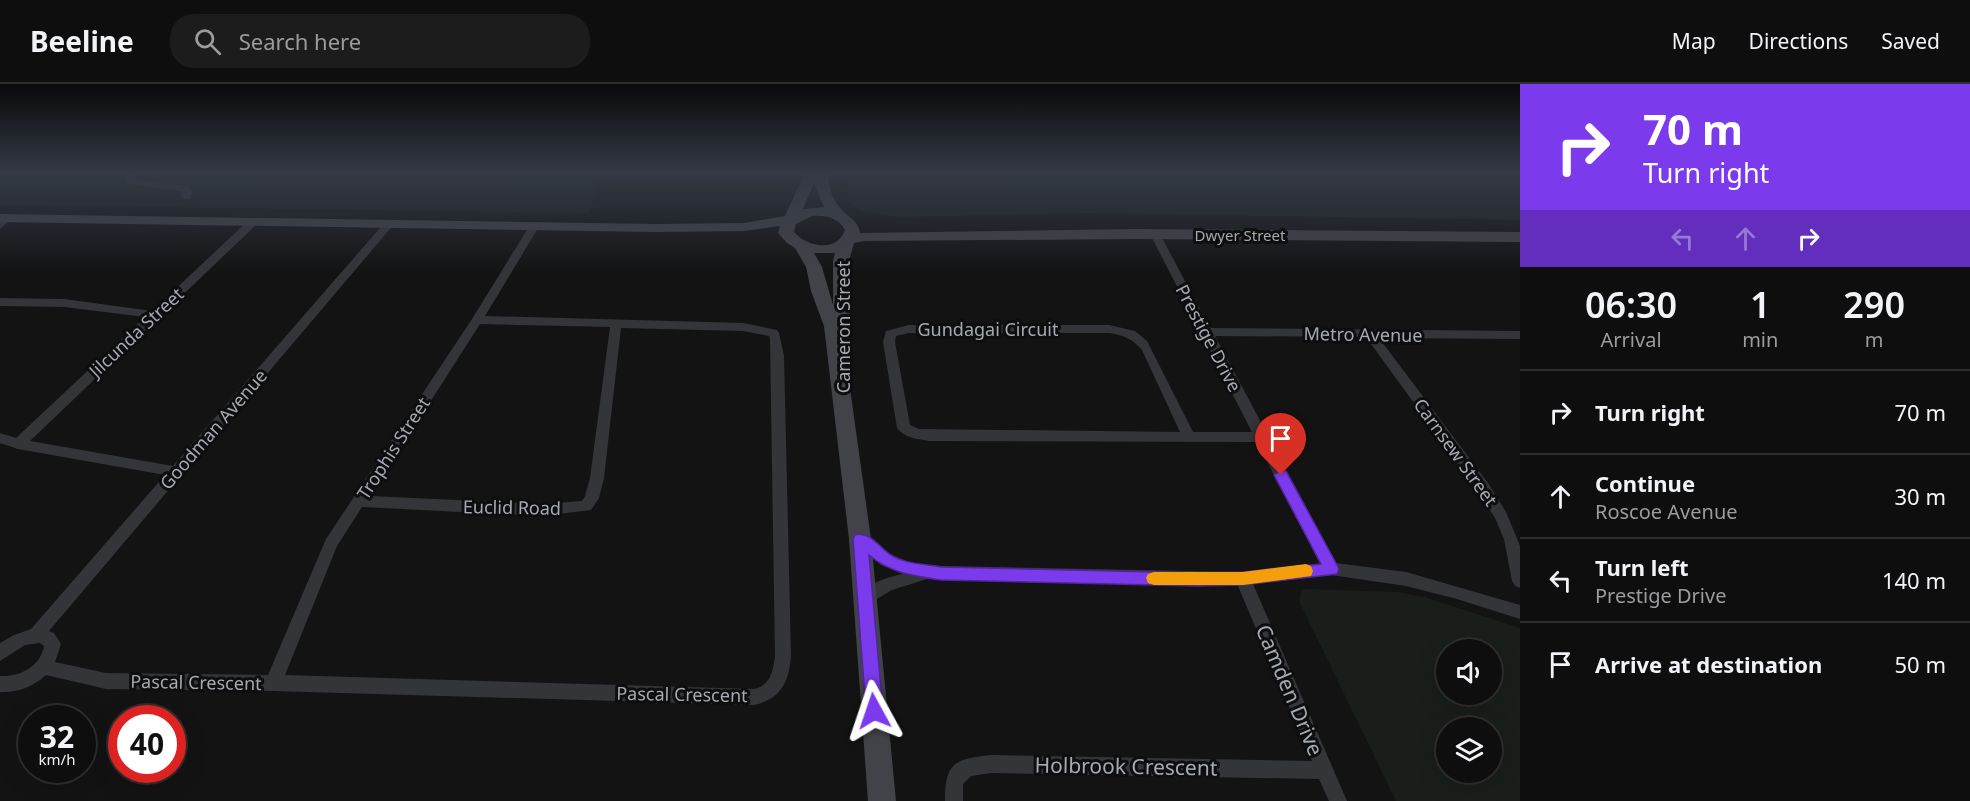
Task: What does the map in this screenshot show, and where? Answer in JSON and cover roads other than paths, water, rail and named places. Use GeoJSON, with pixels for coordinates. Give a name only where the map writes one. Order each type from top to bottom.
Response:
{"type":"FeatureCollection","features":[{"type":"Feature","properties":{"kind":"street"},"geometry":{"type":"LineString","coordinates":[[656,228],[744,227],[790,220],[796,206]]}},
{"type":"Feature","properties":{"kind":"street"},"geometry":{"type":"LineString","coordinates":[[830,206],[851,225],[853,230],[848,242]]}},
{"type":"Feature","properties":{"kind":"street","name":"Dwyer Street"},"geometry":{"type":"LineString","coordinates":[[790,220],[813,212],[884,226],[959,234]]}},
{"type":"Feature","properties":{"kind":"street","name":"Cameron Street"},"geometry":{"type":"LineString","coordinates":[[790,220],[786,233],[800,246],[814,267],[819,291],[833,326],[860,539],[882,801]]}},
{"type":"Feature","properties":{"kind":"street"},"geometry":{"type":"LineString","coordinates":[[3,221],[390,223],[656,228],[734,232],[769,237],[800,246]]}},
{"type":"Feature","properties":{"kind":"street","name":"Jilcunda Street"},"geometry":{"type":"LineString","coordinates":[[18,444],[254,222]]}},
{"type":"Feature","properties":{"kind":"street","name":"Goodman Avenue"},"geometry":{"type":"LineString","coordinates":[[36,635],[390,223]]}},
{"type":"Feature","properties":{"kind":"street","name":"Trophis Street"},"geometry":{"type":"LineString","coordinates":[[273,683],[331,543],[477,320],[535,225]]}},
{"type":"Feature","properties":{"kind":"street","name":"Dwyer Street"},"geometry":{"type":"LineString","coordinates":[[800,246],[821,250],[864,236],[959,234],[1520,237]]}},
{"type":"Feature","properties":{"kind":"street","name":"Prestige Drive"},"geometry":{"type":"LineString","coordinates":[[1155,234],[1331,569]]}},
{"type":"Feature","properties":{"kind":"street","name":"Cameron Street"},"geometry":{"type":"LineString","coordinates":[[843,412],[841,261],[848,242]]}},
{"type":"Feature","properties":{"kind":"street"},"geometry":{"type":"LineString","coordinates":[[0,302],[64,303],[154,315]]}},
{"type":"Feature","properties":{"kind":"street","name":"Pascal Crescent"},"geometry":{"type":"LineString","coordinates":[[43,667],[106,681],[273,683],[754,697],[770,692],[781,674],[783,656],[776,339],[773,333],[743,327],[477,320]]}},
{"type":"Feature","properties":{"kind":"street","name":"Euclid Road"},"geometry":{"type":"LineString","coordinates":[[359,501],[542,510],[586,506],[592,498],[597,478],[616,322]]}},
{"type":"Feature","properties":{"kind":"street","name":"Gundagai Circuit"},"geometry":{"type":"LineString","coordinates":[[1189,437],[1147,349],[1139,337],[1130,333],[1109,329],[909,329],[890,334],[889,342],[904,428],[916,434],[1189,437],[1262,437]]}},
{"type":"Feature","properties":{"kind":"street","name":"Metro Avenue"},"geometry":{"type":"LineString","coordinates":[[1205,332],[1515,335]]}},
{"type":"Feature","properties":{"kind":"street","name":"Carnsew Street"},"geometry":{"type":"LineString","coordinates":[[1370,333],[1483,487],[1501,516],[1511,538],[1520,581]]}},
{"type":"Feature","properties":{"kind":"street"},"geometry":{"type":"LineString","coordinates":[[1515,335],[1520,347]]}},
{"type":"Feature","properties":{"kind":"street"},"geometry":{"type":"LineString","coordinates":[[0,438],[18,444],[176,472]]}},
{"type":"Feature","properties":{"kind":"street"},"geometry":{"type":"LineString","coordinates":[[860,539],[886,560],[909,569],[941,573],[1243,579],[1331,569],[1406,579],[1520,612]]}},
{"type":"Feature","properties":{"kind":"street"},"geometry":{"type":"LineString","coordinates":[[865,599],[888,584],[912,577],[941,573]]}},
{"type":"Feature","properties":{"kind":"street","name":"Camden Drive"},"geometry":{"type":"LineString","coordinates":[[1243,579],[1338,801]]}},
{"type":"Feature","properties":{"kind":"street"},"geometry":{"type":"LineString","coordinates":[[0,684],[24,681],[43,667],[49,659],[53,644],[44,636],[36,635],[2,648]]}},
{"type":"Feature","properties":{"kind":"street","name":"Holbrook Crescent"},"geometry":{"type":"LineString","coordinates":[[954,801],[954,780],[966,767],[991,764],[1324,770]]}}]}
